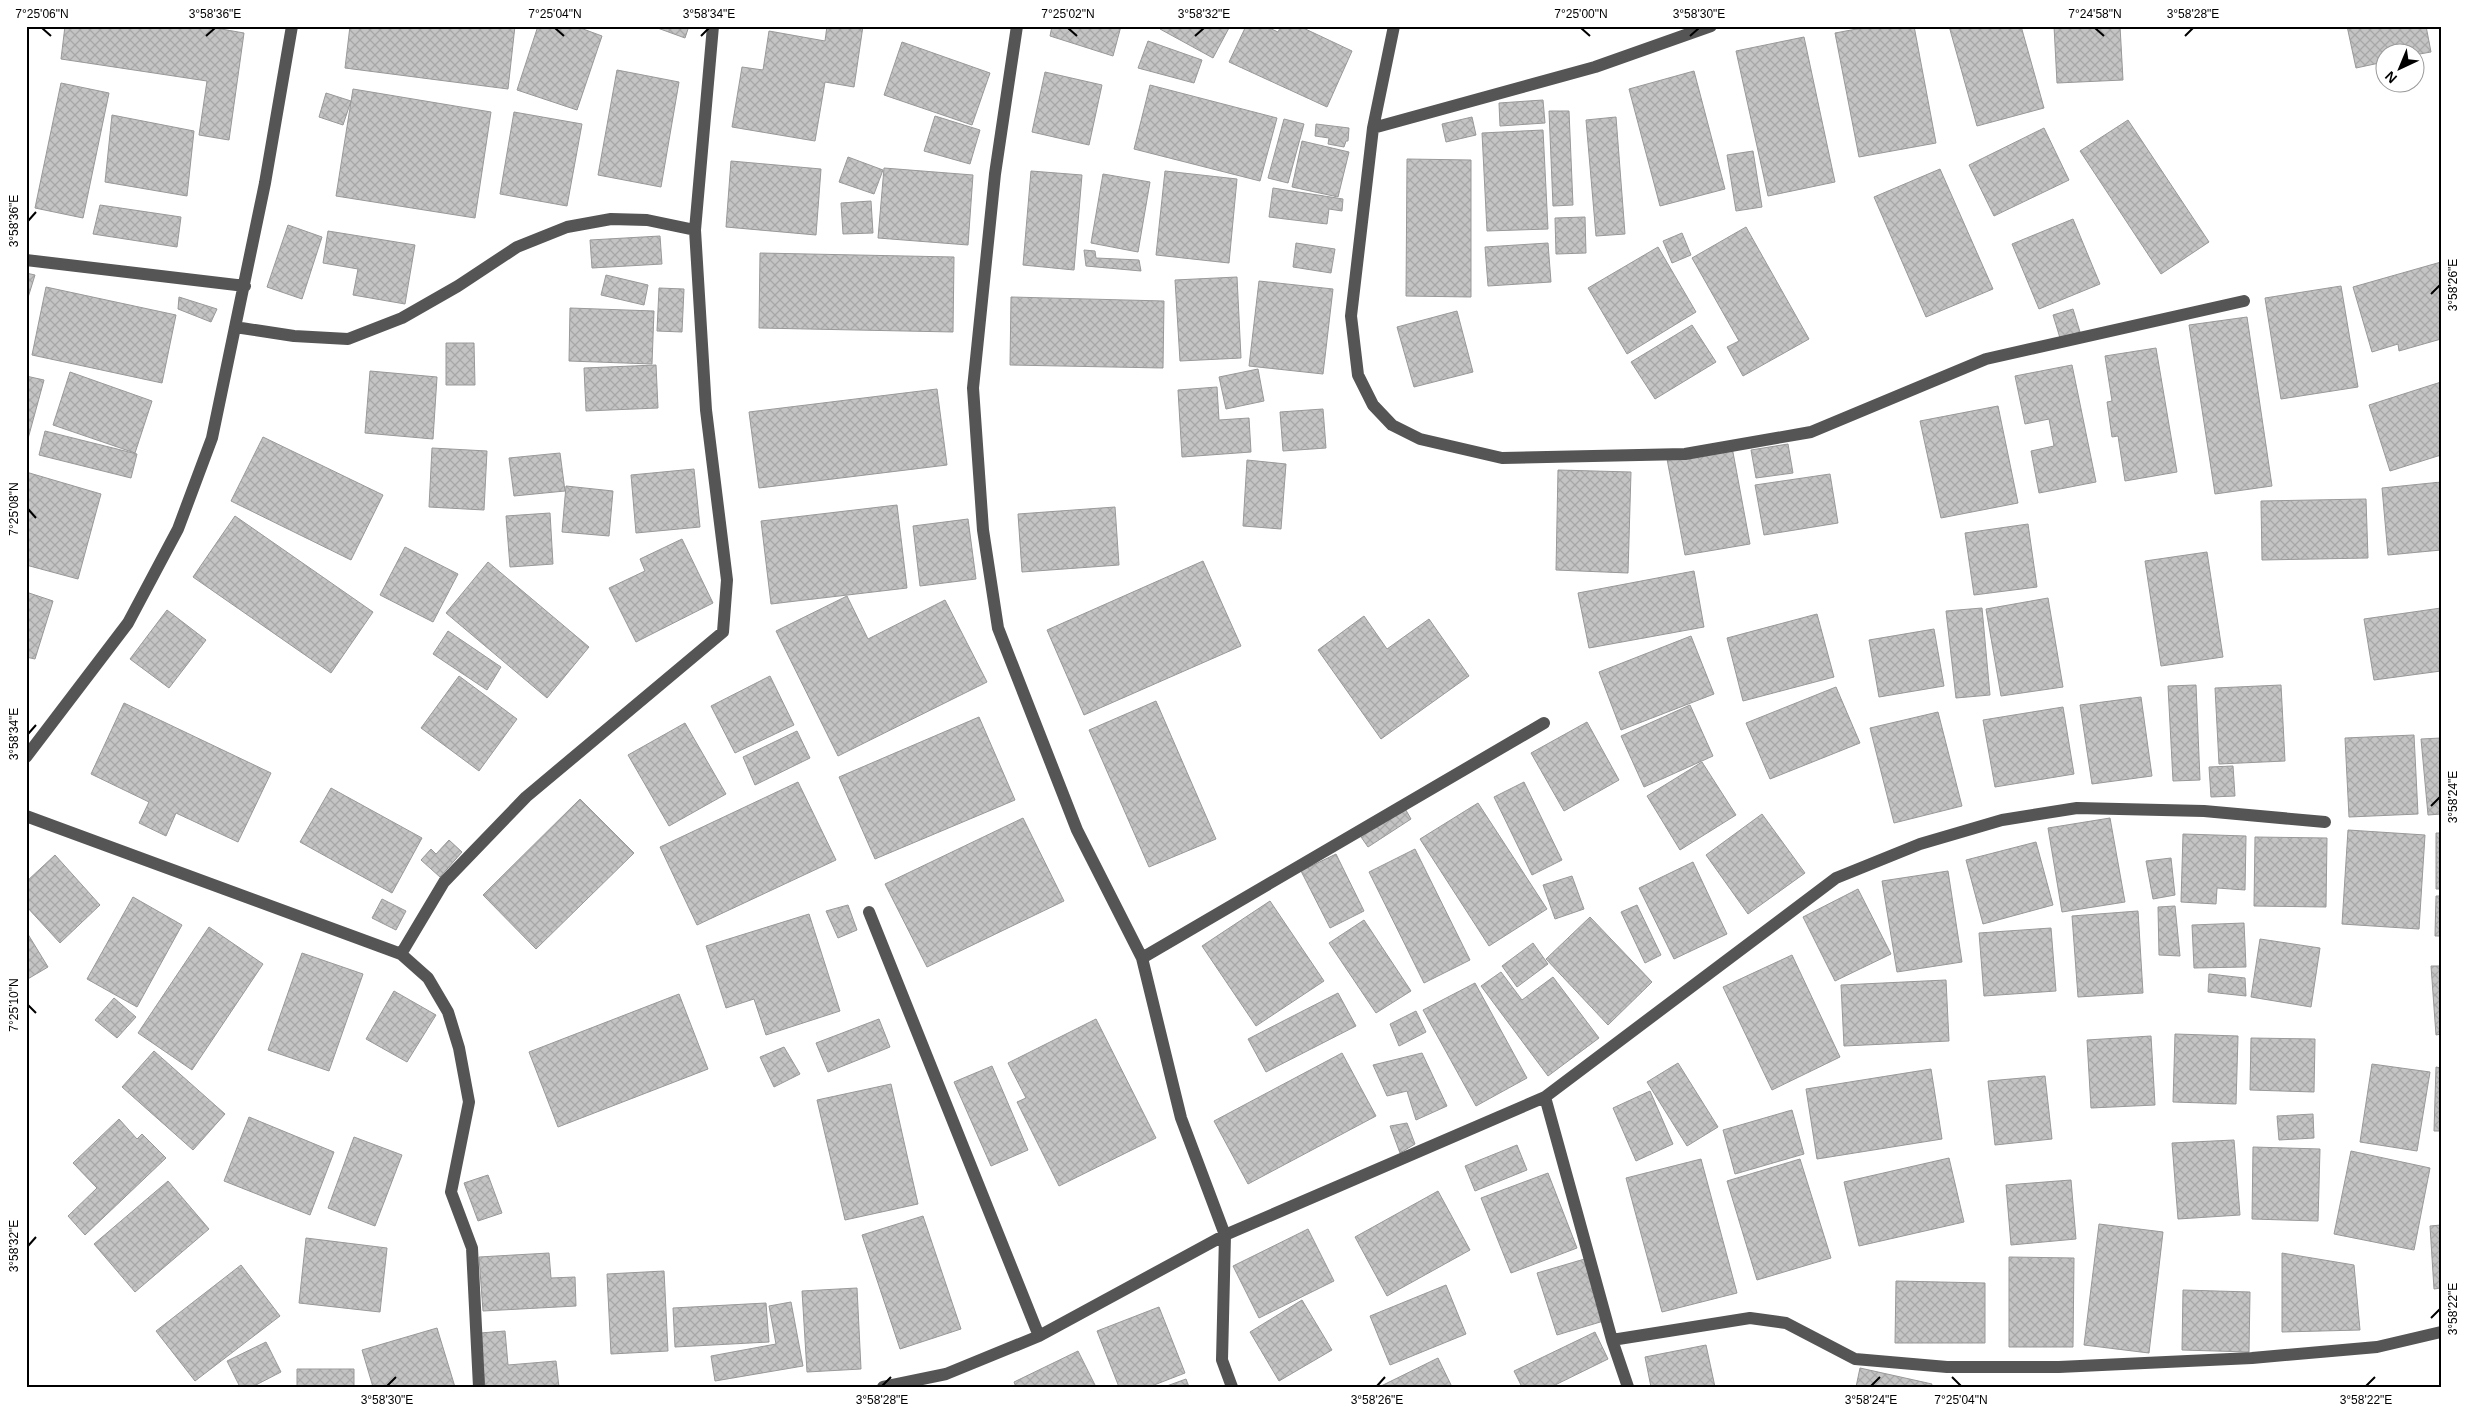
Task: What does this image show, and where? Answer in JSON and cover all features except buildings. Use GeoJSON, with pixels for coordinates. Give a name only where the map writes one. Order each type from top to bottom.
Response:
{"type":"FeatureCollection","features":[{"type":"Feature","properties":{"kind":"street"},"geometry":{"type":"LineString","coordinates":[[26,757],[128,623],[178,529],[212,438],[265,183],[292,26]]}},
{"type":"Feature","properties":{"kind":"street"},"geometry":{"type":"LineString","coordinates":[[401,954],[444,882],[526,797],[723,632],[727,580],[706,410],[695,230],[713,26]]}},
{"type":"Feature","properties":{"kind":"street"},"geometry":{"type":"LineString","coordinates":[[1017,26],[995,174],[973,388],[983,530],[998,628],[1077,830],[1142,958],[1181,1118],[1225,1235],[1222,1360],[1232,1387]]}},
{"type":"Feature","properties":{"kind":"street"},"geometry":{"type":"LineString","coordinates":[[1394,26],[1373,128],[1351,316],[1358,375],[1373,406],[1392,425],[1420,439],[1502,458],[1685,454],[1810,432],[1986,359],[2244,301]]}},
{"type":"Feature","properties":{"kind":"street"},"geometry":{"type":"LineString","coordinates":[[1373,128],[1594,67],[1711,26]]}},
{"type":"Feature","properties":{"kind":"street"},"geometry":{"type":"LineString","coordinates":[[235,327],[294,336],[348,339],[402,318],[458,286],[517,247],[567,227],[611,219],[638,220],[695,230]]}},
{"type":"Feature","properties":{"kind":"street"},"geometry":{"type":"LineString","coordinates":[[26,260],[245,286]]}},
{"type":"Feature","properties":{"kind":"street"},"geometry":{"type":"LineString","coordinates":[[1142,958],[1544,723]]}},
{"type":"Feature","properties":{"kind":"street"},"geometry":{"type":"LineString","coordinates":[[883,1387],[946,1374],[1039,1336],[1225,1235],[1545,1097],[1836,878],[1920,844],[2002,820],[2076,808],[2204,811],[2325,822]]}},
{"type":"Feature","properties":{"kind":"street"},"geometry":{"type":"LineString","coordinates":[[26,816],[401,954],[428,978],[448,1012],[459,1048],[469,1102],[451,1192],[472,1248],[479,1387]]}},
{"type":"Feature","properties":{"kind":"street"},"geometry":{"type":"LineString","coordinates":[[869,912],[1039,1336]]}},
{"type":"Feature","properties":{"kind":"street"},"geometry":{"type":"LineString","coordinates":[[1545,1097],[1612,1340],[1628,1387]]}},
{"type":"Feature","properties":{"kind":"street"},"geometry":{"type":"LineString","coordinates":[[1612,1340],[1750,1318],[1786,1323],[1855,1359],[1947,1368],[2059,1367],[2252,1358],[2376,1347],[2441,1332]]}}]}
